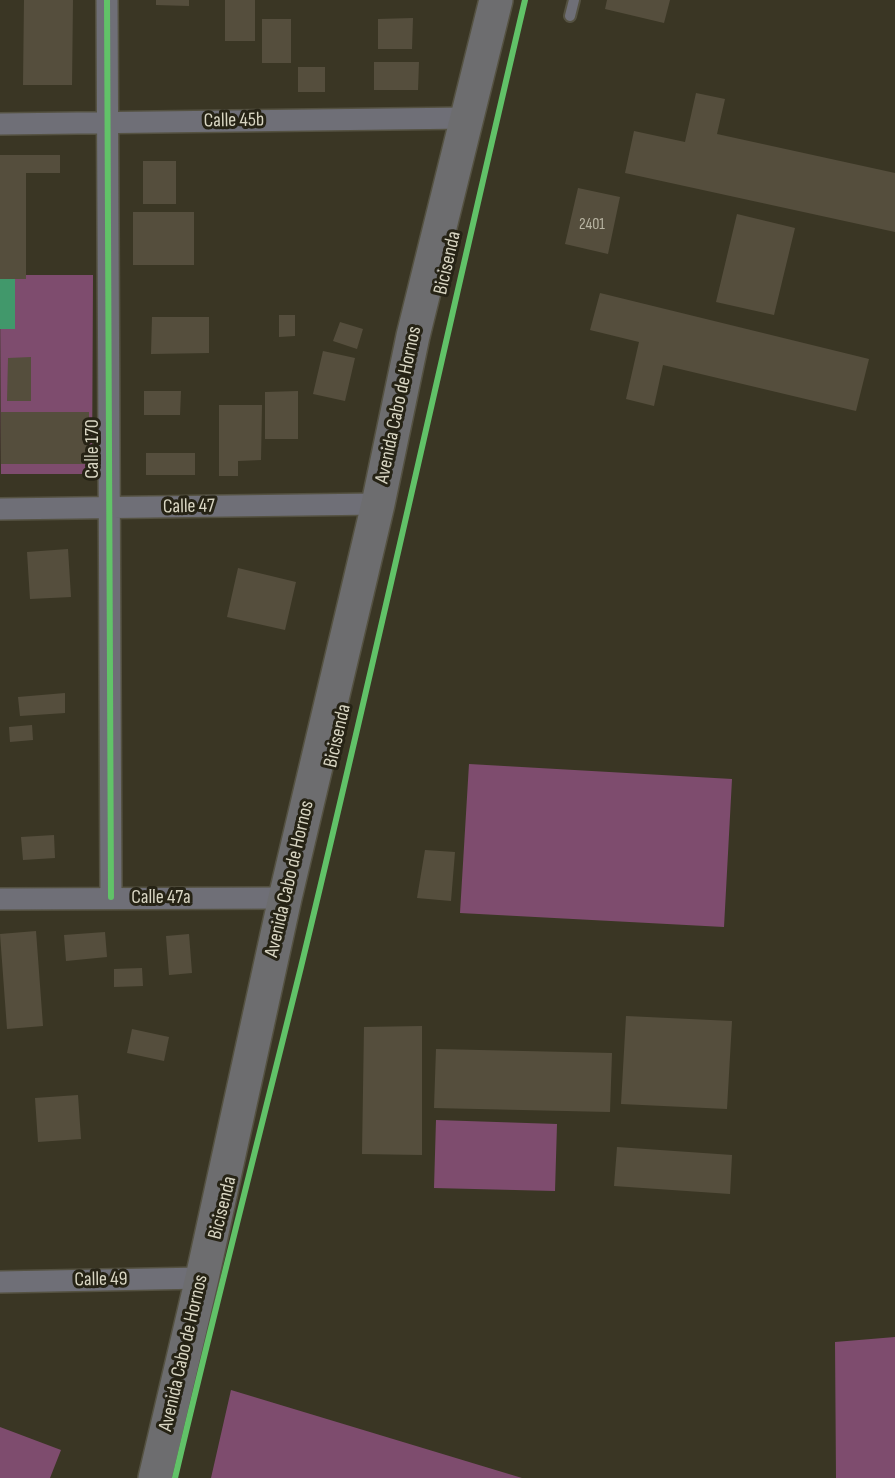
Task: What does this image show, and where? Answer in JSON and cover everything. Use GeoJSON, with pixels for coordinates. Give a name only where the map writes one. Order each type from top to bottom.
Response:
{"type":"FeatureCollection","features":[{"type":"Feature","properties":{"kind":"main road","name":"Avenida Cabo de Hornos"},"geometry":{"type":"LineString","coordinates":[[155,1478],[202,1278],[285,898],[378,504],[413,336],[496,0]]}},
{"type":"Feature","properties":{"kind":"street","name":"Calle 170"},"geometry":{"type":"LineString","coordinates":[[107,0],[111,897]]}},
{"type":"Feature","properties":{"kind":"street","name":"Calle 45b"},"geometry":{"type":"LineString","coordinates":[[0,124],[467,118]]}},
{"type":"Feature","properties":{"kind":"street","name":"Calle 47"},"geometry":{"type":"LineString","coordinates":[[0,509],[378,504]]}},
{"type":"Feature","properties":{"kind":"street","name":"Calle 47a"},"geometry":{"type":"LineString","coordinates":[[0,898],[285,898]]}},
{"type":"Feature","properties":{"kind":"street","name":"Calle 49"},"geometry":{"type":"LineString","coordinates":[[0,1281],[202,1278]]}},
{"type":"Feature","properties":{"kind":"lane"},"geometry":{"type":"LineString","coordinates":[[570,16],[574,0]]}},
{"type":"Feature","properties":{"kind":"shaded area"},"geometry":{"type":"Polygon","coordinates":[[[0,275],[93,275],[92,474],[1,474],[0,275]]]}},
{"type":"Feature","properties":{"kind":"shaded area"},"geometry":{"type":"Polygon","coordinates":[[[0,279],[15,279],[15,329],[0,329],[0,279]]]}},
{"type":"Feature","properties":{"kind":"shaded area"},"geometry":{"type":"Polygon","coordinates":[[[469,764],[732,779],[724,927],[460,913],[469,764]]]}},
{"type":"Feature","properties":{"kind":"shaded area"},"geometry":{"type":"Polygon","coordinates":[[[436,1120],[557,1124],[555,1191],[434,1188],[436,1120]]]}},
{"type":"Feature","properties":{"kind":"shaded area"},"geometry":{"type":"Polygon","coordinates":[[[895,1337],[895,1478],[836,1478],[835,1342],[895,1337]]]}},
{"type":"Feature","properties":{"kind":"shaded area"},"geometry":{"type":"Polygon","coordinates":[[[231,1390],[522,1478],[211,1478],[231,1390]]]}},
{"type":"Feature","properties":{"kind":"shaded area"},"geometry":{"type":"Polygon","coordinates":[[[0,1427],[61,1450],[50,1478],[0,1478],[0,1427]]]}},
{"type":"Feature","properties":{"kind":"building"},"geometry":{"type":"Polygon","coordinates":[[[24,0],[73,0],[72,85],[23,85],[24,0]]]}},
{"type":"Feature","properties":{"kind":"building"},"geometry":{"type":"Polygon","coordinates":[[[156,0],[189,0],[189,6],[156,5],[156,0]]]}},
{"type":"Feature","properties":{"kind":"building"},"geometry":{"type":"Polygon","coordinates":[[[225,0],[255,0],[255,41],[225,41],[225,0]]]}},
{"type":"Feature","properties":{"kind":"building"},"geometry":{"type":"Polygon","coordinates":[[[607,0],[670,0],[664,23],[605,9],[607,0]]]}},
{"type":"Feature","properties":{"kind":"building"},"geometry":{"type":"Polygon","coordinates":[[[413,18],[412,49],[378,49],[378,19],[413,18]]]}},
{"type":"Feature","properties":{"kind":"building"},"geometry":{"type":"Polygon","coordinates":[[[262,19],[291,19],[291,63],[262,63],[262,19]]]}},
{"type":"Feature","properties":{"kind":"building"},"geometry":{"type":"Polygon","coordinates":[[[374,62],[419,62],[418,90],[374,90],[374,62]]]}},
{"type":"Feature","properties":{"kind":"building"},"geometry":{"type":"Polygon","coordinates":[[[298,67],[325,67],[325,92],[298,92],[298,67]]]}},
{"type":"Feature","properties":{"kind":"building"},"geometry":{"type":"Polygon","coordinates":[[[696,93],[725,99],[717,134],[895,173],[895,232],[625,173],[634,131],[685,142],[696,93]]]}},
{"type":"Feature","properties":{"kind":"building"},"geometry":{"type":"Polygon","coordinates":[[[0,155],[60,155],[60,173],[26,173],[26,279],[0,279],[0,155]]]}},
{"type":"Feature","properties":{"kind":"building"},"geometry":{"type":"Polygon","coordinates":[[[143,161],[176,161],[176,204],[143,204],[143,161]]]}},
{"type":"Feature","properties":{"kind":"building"},"geometry":{"type":"Polygon","coordinates":[[[578,188],[620,197],[608,254],[565,244],[578,188]]]}},
{"type":"Feature","properties":{"kind":"building"},"geometry":{"type":"Polygon","coordinates":[[[133,212],[194,212],[194,265],[133,265],[133,212]]]}},
{"type":"Feature","properties":{"kind":"building"},"geometry":{"type":"Polygon","coordinates":[[[737,214],[795,228],[774,315],[716,302],[737,214]]]}},
{"type":"Feature","properties":{"kind":"building"},"geometry":{"type":"Polygon","coordinates":[[[600,293],[869,359],[856,411],[663,365],[654,406],[626,399],[639,342],[590,330],[600,293]]]}},
{"type":"Feature","properties":{"kind":"building"},"geometry":{"type":"Polygon","coordinates":[[[279,315],[295,315],[295,336],[279,337],[279,315]]]}},
{"type":"Feature","properties":{"kind":"building"},"geometry":{"type":"Polygon","coordinates":[[[152,317],[209,317],[209,353],[151,354],[152,317]]]}},
{"type":"Feature","properties":{"kind":"building"},"geometry":{"type":"Polygon","coordinates":[[[340,322],[363,329],[357,349],[333,341],[340,322]]]}},
{"type":"Feature","properties":{"kind":"building"},"geometry":{"type":"Polygon","coordinates":[[[323,351],[355,358],[345,401],[313,394],[323,351]]]}},
{"type":"Feature","properties":{"kind":"building"},"geometry":{"type":"Polygon","coordinates":[[[31,357],[31,401],[7,401],[8,358],[31,357]]]}},
{"type":"Feature","properties":{"kind":"building"},"geometry":{"type":"Polygon","coordinates":[[[144,391],[181,391],[180,415],[144,415],[144,391]]]}},
{"type":"Feature","properties":{"kind":"building"},"geometry":{"type":"Polygon","coordinates":[[[298,391],[298,439],[265,439],[265,392],[298,391]]]}},
{"type":"Feature","properties":{"kind":"building"},"geometry":{"type":"Polygon","coordinates":[[[219,405],[262,405],[261,460],[238,461],[238,476],[219,476],[219,405]]]}},
{"type":"Feature","properties":{"kind":"building"},"geometry":{"type":"Polygon","coordinates":[[[1,412],[89,412],[89,464],[1,464],[1,412]]]}},
{"type":"Feature","properties":{"kind":"building"},"geometry":{"type":"Polygon","coordinates":[[[146,453],[195,453],[195,475],[146,475],[146,453]]]}},
{"type":"Feature","properties":{"kind":"building"},"geometry":{"type":"Polygon","coordinates":[[[68,549],[71,597],[30,599],[27,552],[68,549]]]}},
{"type":"Feature","properties":{"kind":"building"},"geometry":{"type":"Polygon","coordinates":[[[238,568],[296,582],[285,630],[227,617],[238,568]]]}},
{"type":"Feature","properties":{"kind":"building"},"geometry":{"type":"Polygon","coordinates":[[[65,693],[65,713],[20,716],[18,697],[65,693]]]}},
{"type":"Feature","properties":{"kind":"building"},"geometry":{"type":"Polygon","coordinates":[[[32,725],[33,740],[10,742],[9,727],[32,725]]]}},
{"type":"Feature","properties":{"kind":"building"},"geometry":{"type":"Polygon","coordinates":[[[54,835],[55,858],[23,860],[21,837],[54,835]]]}},
{"type":"Feature","properties":{"kind":"building"},"geometry":{"type":"Polygon","coordinates":[[[425,850],[455,852],[451,901],[417,898],[425,850]]]}},
{"type":"Feature","properties":{"kind":"building"},"geometry":{"type":"Polygon","coordinates":[[[36,931],[43,1026],[7,1029],[0,934],[36,931]]]}},
{"type":"Feature","properties":{"kind":"building"},"geometry":{"type":"Polygon","coordinates":[[[105,932],[107,957],[66,961],[64,935],[105,932]]]}},
{"type":"Feature","properties":{"kind":"building"},"geometry":{"type":"Polygon","coordinates":[[[189,934],[192,973],[169,975],[166,936],[189,934]]]}},
{"type":"Feature","properties":{"kind":"building"},"geometry":{"type":"Polygon","coordinates":[[[142,968],[143,986],[114,987],[114,969],[142,968]]]}},
{"type":"Feature","properties":{"kind":"building"},"geometry":{"type":"Polygon","coordinates":[[[626,1016],[732,1021],[727,1109],[621,1104],[626,1016]]]}},
{"type":"Feature","properties":{"kind":"building"},"geometry":{"type":"Polygon","coordinates":[[[422,1026],[422,1155],[362,1154],[364,1027],[422,1026]]]}},
{"type":"Feature","properties":{"kind":"building"},"geometry":{"type":"Polygon","coordinates":[[[132,1029],[169,1037],[164,1061],[127,1053],[132,1029]]]}},
{"type":"Feature","properties":{"kind":"building"},"geometry":{"type":"Polygon","coordinates":[[[436,1049],[612,1053],[610,1112],[434,1108],[436,1049]]]}},
{"type":"Feature","properties":{"kind":"building"},"geometry":{"type":"Polygon","coordinates":[[[78,1095],[81,1139],[38,1142],[35,1098],[78,1095]]]}},
{"type":"Feature","properties":{"kind":"building"},"geometry":{"type":"Polygon","coordinates":[[[617,1147],[732,1155],[730,1194],[614,1186],[617,1147]]]}},
{"type":"Feature","properties":{"kind":"cycle path"},"geometry":{"type":"LineString","coordinates":[[107,0],[111,897]]}},
{"type":"Feature","properties":{"kind":"cycle path","name":"Bicisenda"},"geometry":{"type":"LineString","coordinates":[[175,1478],[330,846],[525,0]]}}]}
